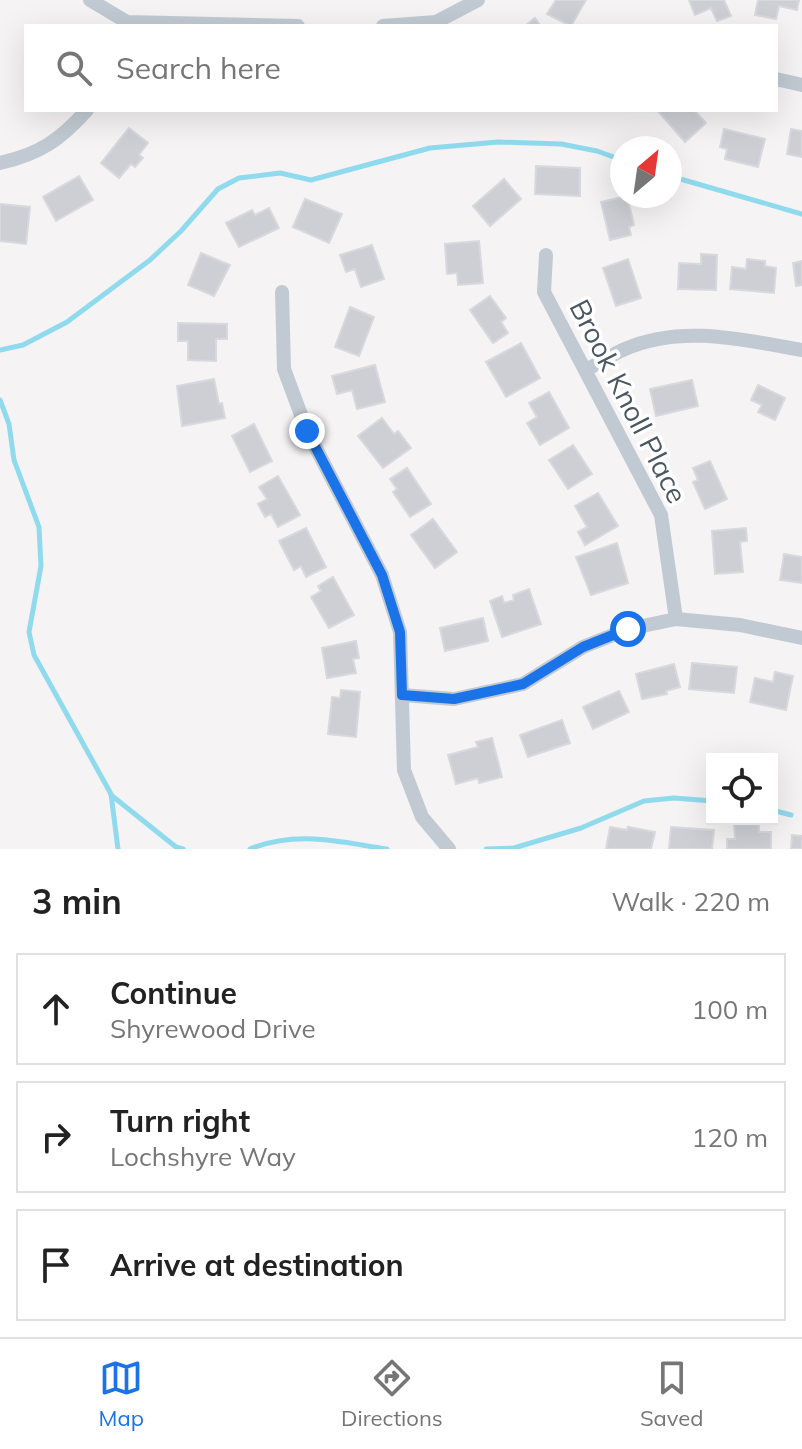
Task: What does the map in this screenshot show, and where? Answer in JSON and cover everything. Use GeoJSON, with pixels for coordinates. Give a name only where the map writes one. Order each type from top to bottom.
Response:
{"type":"FeatureCollection","features":[{"type":"Feature","properties":{"kind":"street"},"geometry":{"type":"LineString","coordinates":[[90,0],[126,24]]}},
{"type":"Feature","properties":{"kind":"street"},"geometry":{"type":"LineString","coordinates":[[410,24],[436,22],[478,0]]}},
{"type":"Feature","properties":{"kind":"street"},"geometry":{"type":"LineString","coordinates":[[778,79],[802,85]]}},
{"type":"Feature","properties":{"kind":"street"},"geometry":{"type":"LineString","coordinates":[[0,163],[29,156],[66,134],[85,112]]}},
{"type":"Feature","properties":{"kind":"street","name":"Brook Knoll Place"},"geometry":{"type":"LineString","coordinates":[[546,255],[544,292],[661,515],[676,619]]}},
{"type":"Feature","properties":{"kind":"street"},"geometry":{"type":"LineString","coordinates":[[282,292],[284,369],[307,431],[382,575],[400,632],[404,770],[422,817],[449,849]]}},
{"type":"Feature","properties":{"kind":"street"},"geometry":{"type":"LineString","coordinates":[[586,370],[626,348],[667,338],[710,335],[802,350]]}},
{"type":"Feature","properties":{"kind":"street"},"geometry":{"type":"LineString","coordinates":[[402,695],[454,699],[523,684],[583,647],[628,629],[676,619],[740,625],[802,638]]}},
{"type":"Feature","properties":{"kind":"building"},"geometry":{"type":"Polygon","coordinates":[[[556,0],[586,0],[572,24],[547,14],[556,0]]]}},
{"type":"Feature","properties":{"kind":"building"},"geometry":{"type":"Polygon","coordinates":[[[689,0],[724,0],[731,16],[717,21],[711,8],[695,15],[689,0]]]}},
{"type":"Feature","properties":{"kind":"building"},"geometry":{"type":"Polygon","coordinates":[[[758,0],[799,0],[797,10],[779,6],[776,19],[755,15],[758,0]]]}},
{"type":"Feature","properties":{"kind":"building"},"geometry":{"type":"Polygon","coordinates":[[[659,112],[696,112],[706,123],[685,142],[659,112]]]}},
{"type":"Feature","properties":{"kind":"building"},"geometry":{"type":"Polygon","coordinates":[[[129,128],[148,143],[139,155],[143,158],[135,167],[131,164],[119,178],[101,163],[129,128]]]}},
{"type":"Feature","properties":{"kind":"building"},"geometry":{"type":"Polygon","coordinates":[[[724,129],[765,139],[758,167],[725,159],[727,149],[720,147],[724,129]]]}},
{"type":"Feature","properties":{"kind":"building"},"geometry":{"type":"Polygon","coordinates":[[[791,129],[802,131],[802,157],[787,154],[791,129]]]}},
{"type":"Feature","properties":{"kind":"building"},"geometry":{"type":"Polygon","coordinates":[[[536,166],[580,168],[580,196],[535,194],[536,166]]]}},
{"type":"Feature","properties":{"kind":"building"},"geometry":{"type":"Polygon","coordinates":[[[79,176],[93,200],[56,221],[43,197],[79,176]]]}},
{"type":"Feature","properties":{"kind":"building"},"geometry":{"type":"Polygon","coordinates":[[[504,179],[521,199],[490,226],[473,206],[504,179]]]}},
{"type":"Feature","properties":{"kind":"building"},"geometry":{"type":"Polygon","coordinates":[[[305,199],[342,214],[329,243],[293,227],[305,199]]]}},
{"type":"Feature","properties":{"kind":"building"},"geometry":{"type":"Polygon","coordinates":[[[610,200],[610,208],[630,208],[634,225],[629,227],[631,235],[610,240],[601,202],[610,200]]]}},
{"type":"Feature","properties":{"kind":"building"},"geometry":{"type":"Polygon","coordinates":[[[0,204],[30,207],[26,244],[0,241],[0,204]]]}},
{"type":"Feature","properties":{"kind":"building"},"geometry":{"type":"Polygon","coordinates":[[[269,208],[279,228],[239,247],[226,223],[252,210],[255,215],[269,208]]]}},
{"type":"Feature","properties":{"kind":"building"},"geometry":{"type":"Polygon","coordinates":[[[479,241],[483,283],[458,285],[457,273],[447,274],[445,244],[479,241]]]}},
{"type":"Feature","properties":{"kind":"building"},"geometry":{"type":"Polygon","coordinates":[[[372,245],[384,279],[361,287],[355,269],[346,272],[340,255],[372,245]]]}},
{"type":"Feature","properties":{"kind":"building"},"geometry":{"type":"Polygon","coordinates":[[[201,253],[230,265],[214,296],[188,285],[201,253]]]}},
{"type":"Feature","properties":{"kind":"building"},"geometry":{"type":"Polygon","coordinates":[[[701,254],[717,255],[716,290],[678,289],[679,263],[701,264],[701,254]]]}},
{"type":"Feature","properties":{"kind":"building"},"geometry":{"type":"Polygon","coordinates":[[[628,259],[641,298],[616,306],[603,268],[628,259]]]}},
{"type":"Feature","properties":{"kind":"building"},"geometry":{"type":"Polygon","coordinates":[[[747,259],[765,261],[765,266],[776,268],[774,293],[730,289],[732,267],[746,269],[747,259]]]}},
{"type":"Feature","properties":{"kind":"building"},"geometry":{"type":"Polygon","coordinates":[[[802,261],[802,285],[796,286],[793,263],[802,261]]]}},
{"type":"Feature","properties":{"kind":"building"},"geometry":{"type":"Polygon","coordinates":[[[490,296],[506,318],[501,322],[508,333],[493,343],[470,310],[490,296]]]}},
{"type":"Feature","properties":{"kind":"building"},"geometry":{"type":"Polygon","coordinates":[[[350,307],[374,317],[359,356],[335,347],[350,307]]]}},
{"type":"Feature","properties":{"kind":"building"},"geometry":{"type":"Polygon","coordinates":[[[178,323],[227,324],[227,339],[216,339],[216,361],[188,360],[188,341],[178,341],[178,323]]]}},
{"type":"Feature","properties":{"kind":"building"},"geometry":{"type":"Polygon","coordinates":[[[521,343],[540,378],[506,397],[486,362],[521,343]]]}},
{"type":"Feature","properties":{"kind":"building"},"geometry":{"type":"Polygon","coordinates":[[[375,365],[385,402],[357,409],[352,390],[337,394],[332,376],[375,365]]]}},
{"type":"Feature","properties":{"kind":"building"},"geometry":{"type":"Polygon","coordinates":[[[214,379],[225,418],[182,426],[177,386],[214,379]]]}},
{"type":"Feature","properties":{"kind":"building"},"geometry":{"type":"Polygon","coordinates":[[[692,380],[698,406],[656,416],[650,389],[692,380]]]}},
{"type":"Feature","properties":{"kind":"building"},"geometry":{"type":"Polygon","coordinates":[[[758,385],[785,398],[775,420],[758,412],[762,405],[751,400],[758,385]]]}},
{"type":"Feature","properties":{"kind":"building"},"geometry":{"type":"Polygon","coordinates":[[[549,392],[569,428],[540,445],[527,423],[537,417],[529,403],[549,392]]]}},
{"type":"Feature","properties":{"kind":"building"},"geometry":{"type":"Polygon","coordinates":[[[382,418],[394,434],[398,431],[411,448],[383,468],[358,436],[382,418]]]}},
{"type":"Feature","properties":{"kind":"building"},"geometry":{"type":"Polygon","coordinates":[[[254,424],[272,461],[250,472],[232,436],[254,424]]]}},
{"type":"Feature","properties":{"kind":"building"},"geometry":{"type":"Polygon","coordinates":[[[573,445],[592,474],[568,489],[549,460],[573,445]]]}},
{"type":"Feature","properties":{"kind":"building"},"geometry":{"type":"Polygon","coordinates":[[[710,461],[727,499],[705,509],[693,482],[698,480],[693,468],[710,461]]]}},
{"type":"Feature","properties":{"kind":"building"},"geometry":{"type":"Polygon","coordinates":[[[407,468],[431,504],[410,517],[393,492],[397,489],[390,479],[407,468]]]}},
{"type":"Feature","properties":{"kind":"building"},"geometry":{"type":"Polygon","coordinates":[[[278,476],[300,515],[278,527],[271,514],[265,517],[258,504],[267,499],[259,487],[278,476]]]}},
{"type":"Feature","properties":{"kind":"building"},"geometry":{"type":"Polygon","coordinates":[[[598,493],[618,526],[585,545],[578,532],[587,527],[575,506],[598,493]]]}},
{"type":"Feature","properties":{"kind":"building"},"geometry":{"type":"Polygon","coordinates":[[[433,519],[457,552],[435,568],[411,535],[433,519]]]}},
{"type":"Feature","properties":{"kind":"building"},"geometry":{"type":"Polygon","coordinates":[[[306,528],[326,567],[306,577],[301,566],[294,570],[279,541],[306,528]]]}},
{"type":"Feature","properties":{"kind":"building"},"geometry":{"type":"Polygon","coordinates":[[[746,528],[747,541],[740,542],[743,572],[715,574],[712,531],[746,528]]]}},
{"type":"Feature","properties":{"kind":"building"},"geometry":{"type":"Polygon","coordinates":[[[617,543],[628,583],[591,595],[576,557],[617,543]]]}},
{"type":"Feature","properties":{"kind":"building"},"geometry":{"type":"Polygon","coordinates":[[[784,554],[802,557],[802,583],[780,580],[784,554]]]}},
{"type":"Feature","properties":{"kind":"building"},"geometry":{"type":"Polygon","coordinates":[[[333,577],[354,615],[329,628],[311,597],[321,591],[318,586],[333,577]]]}},
{"type":"Feature","properties":{"kind":"building"},"geometry":{"type":"Polygon","coordinates":[[[529,589],[541,624],[502,637],[490,601],[502,596],[504,603],[514,600],[513,595],[529,589]]]}},
{"type":"Feature","properties":{"kind":"building"},"geometry":{"type":"Polygon","coordinates":[[[483,618],[488,641],[445,651],[440,628],[483,618]]]}},
{"type":"Feature","properties":{"kind":"building"},"geometry":{"type":"Polygon","coordinates":[[[356,641],[359,658],[353,659],[356,673],[327,678],[322,648],[356,641]]]}},
{"type":"Feature","properties":{"kind":"building"},"geometry":{"type":"Polygon","coordinates":[[[692,663],[737,667],[734,693],[689,689],[692,663]]]}},
{"type":"Feature","properties":{"kind":"building"},"geometry":{"type":"Polygon","coordinates":[[[674,664],[680,687],[666,691],[667,694],[642,699],[636,674],[674,664]]]}},
{"type":"Feature","properties":{"kind":"building"},"geometry":{"type":"Polygon","coordinates":[[[775,672],[793,676],[786,710],[750,702],[755,678],[773,682],[775,672]]]}},
{"type":"Feature","properties":{"kind":"building"},"geometry":{"type":"Polygon","coordinates":[[[341,690],[360,692],[356,737],[328,734],[332,697],[340,698],[341,690]]]}},
{"type":"Feature","properties":{"kind":"building"},"geometry":{"type":"Polygon","coordinates":[[[619,691],[629,712],[593,729],[583,707],[619,691]]]}},
{"type":"Feature","properties":{"kind":"building"},"geometry":{"type":"Polygon","coordinates":[[[562,720],[570,743],[528,757],[520,735],[562,720]]]}},
{"type":"Feature","properties":{"kind":"building"},"geometry":{"type":"Polygon","coordinates":[[[492,738],[502,777],[479,783],[478,778],[456,784],[448,755],[478,747],[476,742],[492,738]]]}},
{"type":"Feature","properties":{"kind":"building"},"geometry":{"type":"Polygon","coordinates":[[[734,825],[759,825],[759,832],[771,832],[771,849],[727,849],[727,839],[735,839],[734,825]]]}},
{"type":"Feature","properties":{"kind":"building"},"geometry":{"type":"Polygon","coordinates":[[[610,827],[655,832],[651,849],[606,849],[610,827]]]}},
{"type":"Feature","properties":{"kind":"building"},"geometry":{"type":"Polygon","coordinates":[[[671,827],[714,830],[712,849],[669,849],[671,827]]]}},
{"type":"Feature","properties":{"kind":"building"},"geometry":{"type":"Polygon","coordinates":[[[792,835],[802,836],[802,849],[791,849],[792,835]]]}},
{"type":"Feature","properties":{"kind":"waterway"},"geometry":{"type":"LineString","coordinates":[[0,350],[23,345],[67,322],[150,260],[218,189],[239,178],[280,173],[311,180],[430,148],[498,142],[561,144],[610,156]]}},
{"type":"Feature","properties":{"kind":"waterway"},"geometry":{"type":"LineString","coordinates":[[682,179],[802,214]]}},
{"type":"Feature","properties":{"kind":"waterway"},"geometry":{"type":"LineString","coordinates":[[0,400],[9,424],[14,460],[39,527],[41,566],[29,632],[34,655],[111,794],[118,849]]}},
{"type":"Feature","properties":{"kind":"waterway"},"geometry":{"type":"LineString","coordinates":[[111,795],[176,847],[183,849]]}},
{"type":"Feature","properties":{"kind":"waterway"},"geometry":{"type":"LineString","coordinates":[[486,849],[514,848],[581,828],[644,801],[674,798],[706,801]]}},
{"type":"Feature","properties":{"kind":"waterway"},"geometry":{"type":"LineString","coordinates":[[778,812],[791,815]]}},
{"type":"Feature","properties":{"kind":"waterway"},"geometry":{"type":"LineString","coordinates":[[250,849],[267,843],[301,839],[387,849]]}},
{"type":"Feature","properties":{"kind":"route"},"geometry":{"type":"LineString","coordinates":[[307,431],[382,575],[400,632],[402,695],[454,699],[523,684],[583,647],[628,629]]}}]}
